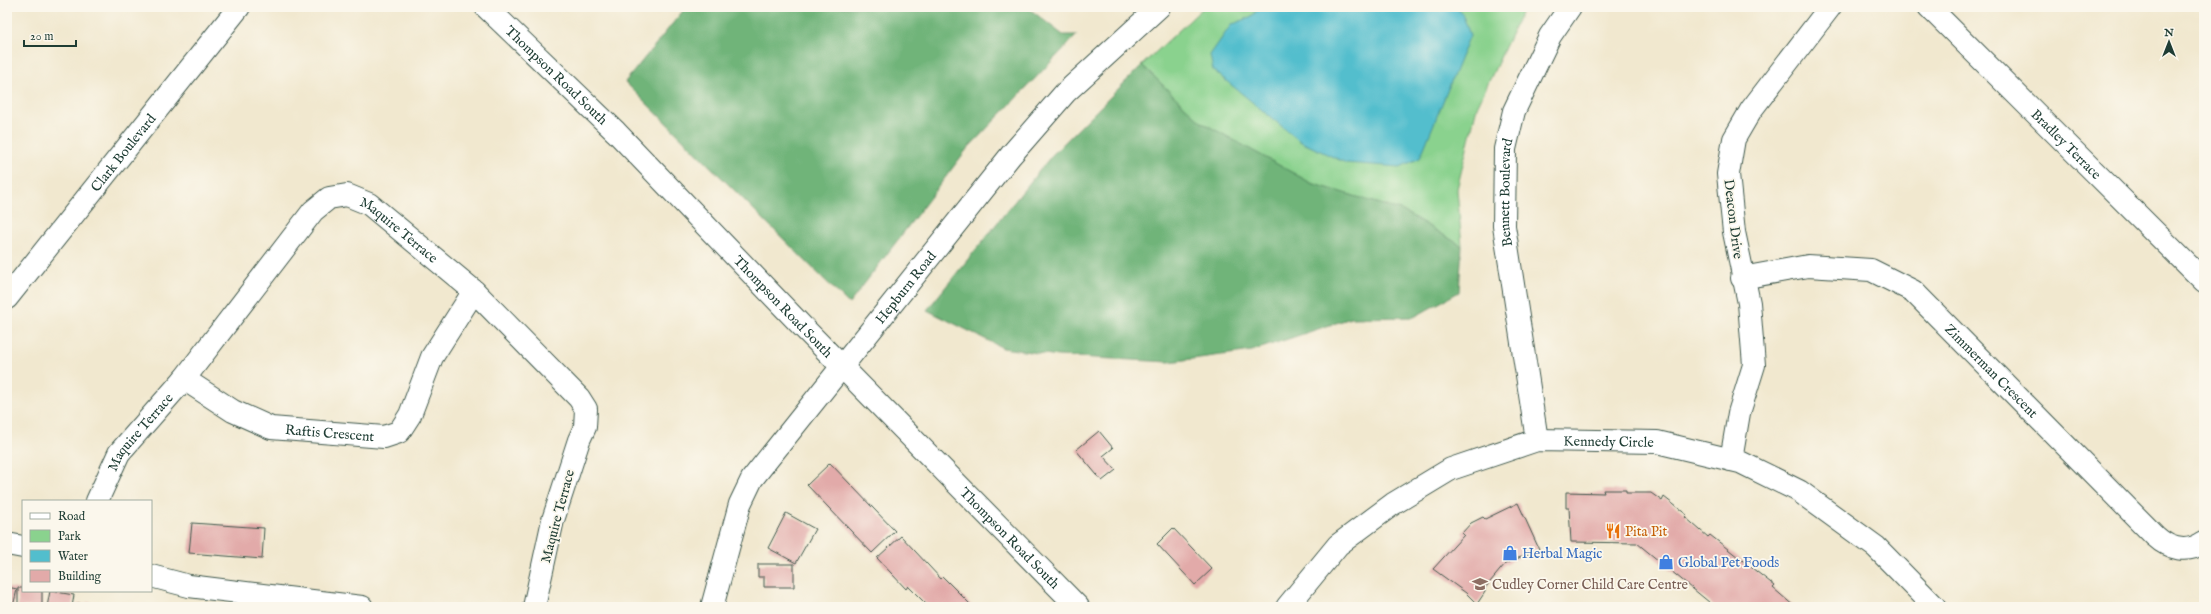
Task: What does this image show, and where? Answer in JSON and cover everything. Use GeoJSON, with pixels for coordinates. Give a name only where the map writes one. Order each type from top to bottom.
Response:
{"type":"FeatureCollection","features":[{"type":"Feature","properties":{"kind":"street","name":"Clark Boulevard"},"geometry":{"type":"LineString","coordinates":[[7,298],[239,7]]}},
{"type":"Feature","properties":{"kind":"street","name":"Thompson Road South"},"geometry":{"type":"LineString","coordinates":[[486,7],[616,132],[842,367],[1078,607]]}},
{"type":"Feature","properties":{"kind":"street","name":"Hepburn Road"},"geometry":{"type":"LineString","coordinates":[[712,607],[740,504],[752,480],[1006,161],[1065,93],[1159,7]]}},
{"type":"Feature","properties":{"kind":"street","name":"Bennett Boulevard"},"geometry":{"type":"LineString","coordinates":[[1537,440],[1504,226],[1505,149],[1514,111],[1550,36],[1570,7]]}},
{"type":"Feature","properties":{"kind":"street","name":"Deacon Drive"},"geometry":{"type":"LineString","coordinates":[[1731,460],[1739,413],[1754,365],[1749,303],[1742,278],[1734,232],[1728,174],[1734,139],[1750,110],[1830,7]]}},
{"type":"Feature","properties":{"kind":"street","name":"Bradley Terrace"},"geometry":{"type":"LineString","coordinates":[[1929,7],[2204,281]]}},
{"type":"Feature","properties":{"kind":"street","name":"Maquire Terrace"},"geometry":{"type":"LineString","coordinates":[[97,500],[119,453],[184,379],[313,211],[329,198],[347,195],[369,204],[474,291],[579,398],[586,409],[585,427],[579,440],[553,520],[534,607]]}},
{"type":"Feature","properties":{"kind":"street","name":"Zimmerman Crescent"},"geometry":{"type":"LineString","coordinates":[[1742,278],[1808,266],[1871,270],[1913,291],[2155,536],[2172,547],[2188,550],[2204,542]]}},
{"type":"Feature","properties":{"kind":"street","name":"Raftis Crescent"},"geometry":{"type":"LineString","coordinates":[[184,379],[233,411],[271,428],[384,437],[399,432],[406,421],[432,356],[474,291]]}},
{"type":"Feature","properties":{"kind":"street","name":"Kennedy Circle"},"geometry":{"type":"LineString","coordinates":[[1287,607],[1338,544],[1393,504],[1451,468],[1537,440],[1657,442],[1740,462],[1798,491],[1869,542],[1934,607]]}},
{"type":"Feature","properties":{"kind":"street"},"geometry":{"type":"LineString","coordinates":[[7,544],[22,547]]}},
{"type":"Feature","properties":{"kind":"street"},"geometry":{"type":"LineString","coordinates":[[152,576],[189,586],[318,605],[362,607]]}},
{"type":"Feature","properties":{"kind":"green space"},"geometry":{"type":"Polygon","coordinates":[[[686,7],[1027,7],[1063,35],[1077,35],[967,149],[849,304],[625,82],[686,7]]]}},
{"type":"Feature","properties":{"kind":"green space"},"geometry":{"type":"Polygon","coordinates":[[[1204,7],[1524,7],[1477,107],[1457,189],[1462,246],[1403,211],[1311,183],[1201,122],[1142,65],[1204,7]]]}},
{"type":"Feature","properties":{"kind":"green space"},"geometry":{"type":"Polygon","coordinates":[[[1142,65],[1201,122],[1311,183],[1403,211],[1462,246],[1459,292],[1414,317],[1351,318],[1252,351],[1169,362],[1058,356],[1003,348],[927,310],[1052,155],[1142,65]]]}},
{"type":"Feature","properties":{"kind":"water"},"geometry":{"type":"Polygon","coordinates":[[[1260,7],[1455,7],[1462,13],[1470,35],[1420,158],[1400,167],[1346,163],[1301,142],[1213,70],[1210,55],[1231,25],[1252,16],[1260,7]]]}},
{"type":"Feature","properties":{"kind":"building"},"geometry":{"type":"Polygon","coordinates":[[[1099,431],[1113,448],[1103,456],[1116,470],[1102,481],[1076,450],[1099,431]]]}},
{"type":"Feature","properties":{"kind":"building"},"geometry":{"type":"Polygon","coordinates":[[[830,463],[895,531],[872,553],[807,485],[830,463]]]}},
{"type":"Feature","properties":{"kind":"building"},"geometry":{"type":"Polygon","coordinates":[[[1603,490],[1626,490],[1626,493],[1651,493],[1662,501],[1664,497],[1687,515],[1685,517],[1708,537],[1710,535],[1775,586],[1773,588],[1795,607],[1715,607],[1637,543],[1571,542],[1569,508],[1566,508],[1566,492],[1604,493],[1603,490]]]}},
{"type":"Feature","properties":{"kind":"building"},"geometry":{"type":"Polygon","coordinates":[[[1518,503],[1539,549],[1505,564],[1485,588],[1485,592],[1477,604],[1466,593],[1433,569],[1464,535],[1462,533],[1471,523],[1483,517],[1485,519],[1518,503]]]}},
{"type":"Feature","properties":{"kind":"building"},"geometry":{"type":"Polygon","coordinates":[[[786,513],[815,529],[796,563],[768,548],[786,513]]]}},
{"type":"Feature","properties":{"kind":"building"},"geometry":{"type":"Polygon","coordinates":[[[192,523],[264,528],[262,559],[189,553],[192,523]]]}},
{"type":"Feature","properties":{"kind":"building"},"geometry":{"type":"Polygon","coordinates":[[[1173,528],[1212,569],[1195,585],[1157,544],[1173,528]]]}},
{"type":"Feature","properties":{"kind":"building"},"geometry":{"type":"Polygon","coordinates":[[[901,536],[941,579],[943,577],[973,607],[929,607],[908,586],[906,589],[877,558],[901,536]]]}},
{"type":"Feature","properties":{"kind":"building"},"geometry":{"type":"Polygon","coordinates":[[[758,564],[794,564],[794,587],[764,587],[764,577],[758,577],[758,564]]]}},
{"type":"Feature","properties":{"kind":"building"},"geometry":{"type":"Polygon","coordinates":[[[7,587],[17,589],[13,607],[7,607],[7,587]]]}},
{"type":"Feature","properties":{"kind":"building"},"geometry":{"type":"Polygon","coordinates":[[[18,588],[22,588],[22,592],[42,592],[42,607],[18,607],[18,588]]]}},
{"type":"Feature","properties":{"kind":"building"},"geometry":{"type":"Polygon","coordinates":[[[50,592],[74,595],[72,607],[47,607],[50,592]]]}},
{"type":"Feature","properties":{"kind":"building"},"geometry":{"type":"Polygon","coordinates":[[[87,602],[105,607],[77,607],[78,603],[86,605],[87,602]]]}},
{"type":"Feature","properties":{"kind":"place","name":"Pita Pit"},"geometry":{"type":"Point","coordinates":[1613,531]}},
{"type":"Feature","properties":{"kind":"place","name":"Herbal Magic"},"geometry":{"type":"Point","coordinates":[1510,553]}},
{"type":"Feature","properties":{"kind":"place","name":"Global Pet Foods"},"geometry":{"type":"Point","coordinates":[1666,562]}},
{"type":"Feature","properties":{"kind":"place","name":"Cudley Corner Child Care Centre"},"geometry":{"type":"Point","coordinates":[1480,584]}}]}
